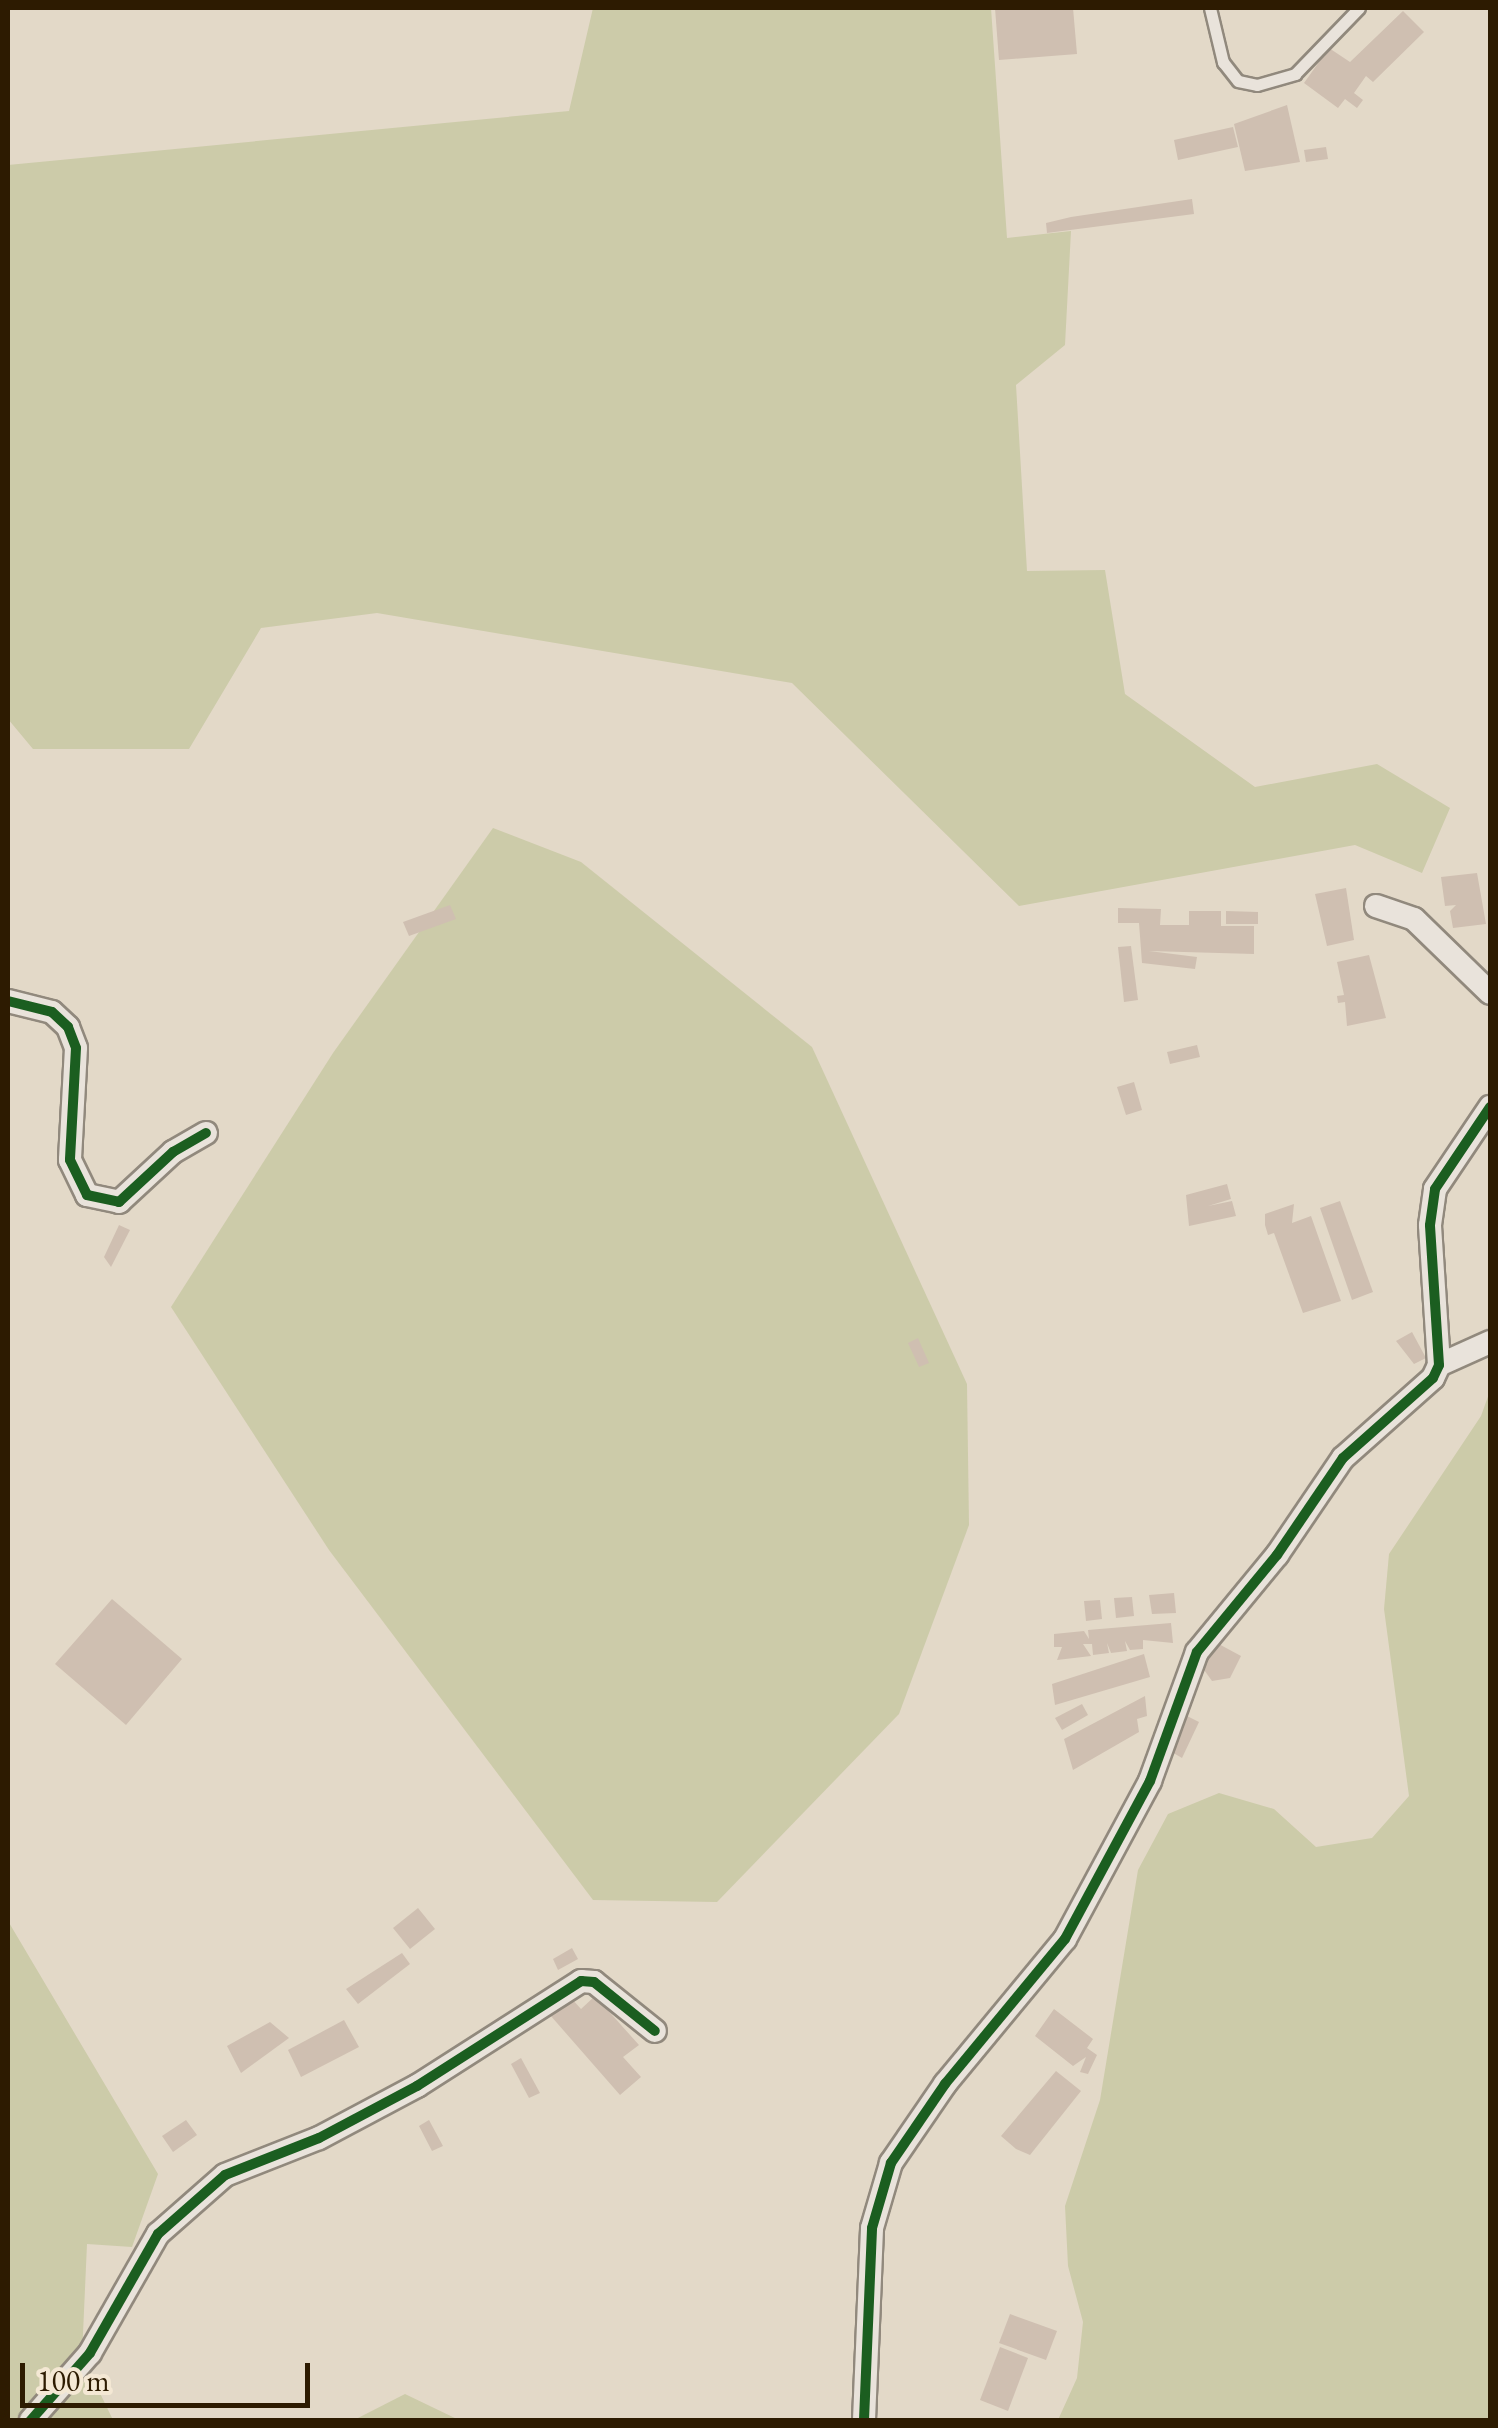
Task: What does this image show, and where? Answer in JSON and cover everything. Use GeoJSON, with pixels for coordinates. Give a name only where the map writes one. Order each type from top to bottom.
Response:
{"type":"FeatureCollection","features":[{"type":"Feature","properties":{"kind":"street"},"geometry":{"type":"LineString","coordinates":[[1376,906],[1414,920],[1490,993]]}},
{"type":"Feature","properties":{"kind":"street"},"geometry":{"type":"LineString","coordinates":[[8,1001],[52,1012],[68,1028],[76,1048],[70,1160],[87,1195],[119,1202],[173,1152],[206,1132]]}},
{"type":"Feature","properties":{"kind":"street"},"geometry":{"type":"LineString","coordinates":[[1439,1365],[1430,1225],[1435,1189],[1490,1107]]}},
{"type":"Feature","properties":{"kind":"street"},"geometry":{"type":"LineString","coordinates":[[864,2420],[872,2228],[890,2163],[945,2084],[1065,1940],[1142,1798],[1197,1652],[1277,1554],[1343,1458],[1439,1365],[1490,1342]]}},
{"type":"Feature","properties":{"kind":"street"},"geometry":{"type":"LineString","coordinates":[[32,2420],[90,2354],[158,2234],[225,2175],[319,2138],[416,2086],[580,1981],[610,1993],[654,2032]]}},
{"type":"Feature","properties":{"kind":"lane"},"geometry":{"type":"LineString","coordinates":[[1210,8],[1222,62],[1238,81],[1257,85],[1294,74],[1359,8]]}},
{"type":"Feature","properties":{"kind":"green space"},"geometry":{"type":"Polygon","coordinates":[[[593,8],[991,8],[1007,238],[1071,231],[1065,345],[1016,385],[1027,571],[1105,570],[1125,694],[1255,787],[1377,764],[1450,808],[1422,873],[1355,845],[1019,906],[792,683],[377,613],[261,628],[189,749],[33,749],[8,719],[8,165],[569,111],[593,8]]]}},
{"type":"Feature","properties":{"kind":"green space"},"geometry":{"type":"Polygon","coordinates":[[[493,828],[581,862],[812,1047],[967,1384],[969,1525],[899,1714],[717,1902],[593,1900],[329,1550],[171,1307],[333,1053],[493,828]]]}},
{"type":"Feature","properties":{"kind":"green space"},"geometry":{"type":"Polygon","coordinates":[[[1490,1391],[1490,2420],[1058,2420],[1077,2378],[1083,2322],[1068,2266],[1065,2206],[1100,2100],[1138,1870],[1168,1814],[1219,1793],[1274,1809],[1316,1847],[1372,1838],[1409,1796],[1384,1609],[1389,1554],[1481,1416],[1490,1391]]]}},
{"type":"Feature","properties":{"kind":"green space"},"geometry":{"type":"Polygon","coordinates":[[[8,1921],[158,2174],[132,2247],[87,2244],[82,2356],[113,2420],[8,2420],[8,1921]]]}},
{"type":"Feature","properties":{"kind":"green space"},"geometry":{"type":"Polygon","coordinates":[[[405,2394],[459,2420],[354,2420],[405,2394]]]}},
{"type":"Feature","properties":{"kind":"building"},"geometry":{"type":"Polygon","coordinates":[[[995,8],[1073,8],[1077,54],[999,60],[995,8]]]}},
{"type":"Feature","properties":{"kind":"building"},"geometry":{"type":"Polygon","coordinates":[[[1403,11],[1424,32],[1373,82],[1366,76],[1354,93],[1363,100],[1357,108],[1345,99],[1338,108],[1304,83],[1329,48],[1350,62],[1403,11]]]}},
{"type":"Feature","properties":{"kind":"building"},"geometry":{"type":"Polygon","coordinates":[[[1287,105],[1300,162],[1245,171],[1234,124],[1287,105]]]}},
{"type":"Feature","properties":{"kind":"building"},"geometry":{"type":"Polygon","coordinates":[[[1233,127],[1238,147],[1178,160],[1174,140],[1233,127]]]}},
{"type":"Feature","properties":{"kind":"building"},"geometry":{"type":"Polygon","coordinates":[[[1326,147],[1328,159],[1306,162],[1304,150],[1326,147]]]}},
{"type":"Feature","properties":{"kind":"building"},"geometry":{"type":"Polygon","coordinates":[[[1192,199],[1194,214],[1047,233],[1046,223],[1071,217],[1192,199]]]}},
{"type":"Feature","properties":{"kind":"building"},"geometry":{"type":"Polygon","coordinates":[[[1477,873],[1486,924],[1453,928],[1450,911],[1456,905],[1445,906],[1441,877],[1477,873]]]}},
{"type":"Feature","properties":{"kind":"building"},"geometry":{"type":"Polygon","coordinates":[[[1346,888],[1354,940],[1327,946],[1315,894],[1346,888]]]}},
{"type":"Feature","properties":{"kind":"building"},"geometry":{"type":"Polygon","coordinates":[[[450,905],[456,919],[409,936],[403,922],[450,905]]]}},
{"type":"Feature","properties":{"kind":"building"},"geometry":{"type":"Polygon","coordinates":[[[1118,908],[1161,909],[1160,925],[1189,925],[1189,911],[1221,911],[1221,926],[1254,926],[1254,954],[1149,951],[1197,957],[1195,969],[1142,963],[1139,923],[1118,923],[1118,908]]]}},
{"type":"Feature","properties":{"kind":"building"},"geometry":{"type":"Polygon","coordinates":[[[1226,911],[1258,912],[1258,924],[1226,924],[1226,911]]]}},
{"type":"Feature","properties":{"kind":"building"},"geometry":{"type":"Polygon","coordinates":[[[1131,946],[1138,1000],[1124,1002],[1118,947],[1131,946]]]}},
{"type":"Feature","properties":{"kind":"building"},"geometry":{"type":"Polygon","coordinates":[[[1369,955],[1386,1018],[1347,1026],[1345,1002],[1338,1003],[1337,996],[1344,995],[1337,962],[1369,955]]]}},
{"type":"Feature","properties":{"kind":"building"},"geometry":{"type":"Polygon","coordinates":[[[1197,1045],[1200,1057],[1170,1064],[1167,1052],[1197,1045]]]}},
{"type":"Feature","properties":{"kind":"building"},"geometry":{"type":"Polygon","coordinates":[[[1134,1082],[1142,1110],[1126,1115],[1117,1087],[1134,1082]]]}},
{"type":"Feature","properties":{"kind":"building"},"geometry":{"type":"Polygon","coordinates":[[[1227,1184],[1231,1199],[1208,1206],[1232,1201],[1236,1216],[1189,1226],[1186,1195],[1227,1184]]]}},
{"type":"Feature","properties":{"kind":"building"},"geometry":{"type":"Polygon","coordinates":[[[1340,1201],[1373,1292],[1352,1300],[1320,1208],[1340,1201]]]}},
{"type":"Feature","properties":{"kind":"building"},"geometry":{"type":"Polygon","coordinates":[[[1294,1204],[1292,1223],[1311,1216],[1341,1301],[1303,1313],[1274,1233],[1268,1235],[1265,1225],[1265,1214],[1294,1204]]]}},
{"type":"Feature","properties":{"kind":"building"},"geometry":{"type":"Polygon","coordinates":[[[119,1225],[130,1230],[111,1267],[104,1257],[119,1225]]]}},
{"type":"Feature","properties":{"kind":"building"},"geometry":{"type":"Polygon","coordinates":[[[1412,1332],[1426,1358],[1414,1364],[1396,1341],[1412,1332]]]}},
{"type":"Feature","properties":{"kind":"building"},"geometry":{"type":"Polygon","coordinates":[[[918,1338],[929,1363],[919,1367],[908,1343],[918,1338]]]}},
{"type":"Feature","properties":{"kind":"building"},"geometry":{"type":"Polygon","coordinates":[[[1174,1593],[1176,1613],[1152,1614],[1149,1595],[1174,1593]]]}},
{"type":"Feature","properties":{"kind":"building"},"geometry":{"type":"Polygon","coordinates":[[[1132,1597],[1134,1616],[1116,1618],[1114,1598],[1132,1597]]]}},
{"type":"Feature","properties":{"kind":"building"},"geometry":{"type":"Polygon","coordinates":[[[112,1599],[182,1659],[126,1725],[55,1664],[112,1599]]]}},
{"type":"Feature","properties":{"kind":"building"},"geometry":{"type":"Polygon","coordinates":[[[1100,1600],[1102,1619],[1086,1621],[1084,1601],[1100,1600]]]}},
{"type":"Feature","properties":{"kind":"building"},"geometry":{"type":"Polygon","coordinates":[[[1171,1623],[1173,1643],[1143,1640],[1143,1649],[1130,1650],[1125,1641],[1127,1651],[1111,1653],[1107,1643],[1109,1653],[1093,1655],[1092,1644],[1083,1644],[1091,1656],[1057,1660],[1062,1647],[1054,1647],[1054,1634],[1084,1631],[1089,1639],[1088,1630],[1171,1623]]]}},
{"type":"Feature","properties":{"kind":"building"},"geometry":{"type":"Polygon","coordinates":[[[1215,1642],[1241,1656],[1230,1678],[1212,1681],[1202,1667],[1215,1642]]]}},
{"type":"Feature","properties":{"kind":"building"},"geometry":{"type":"Polygon","coordinates":[[[1144,1654],[1150,1677],[1055,1705],[1052,1684],[1144,1654]]]}},
{"type":"Feature","properties":{"kind":"building"},"geometry":{"type":"Polygon","coordinates":[[[1145,1696],[1147,1716],[1137,1719],[1139,1732],[1073,1770],[1064,1739],[1145,1696]]]}},
{"type":"Feature","properties":{"kind":"building"},"geometry":{"type":"Polygon","coordinates":[[[1082,1704],[1088,1715],[1062,1730],[1055,1718],[1082,1704]]]}},
{"type":"Feature","properties":{"kind":"building"},"geometry":{"type":"Polygon","coordinates":[[[1183,1714],[1199,1722],[1182,1758],[1170,1751],[1183,1714]]]}},
{"type":"Feature","properties":{"kind":"building"},"geometry":{"type":"Polygon","coordinates":[[[418,1908],[435,1929],[410,1949],[393,1928],[418,1908]]]}},
{"type":"Feature","properties":{"kind":"building"},"geometry":{"type":"Polygon","coordinates":[[[572,1948],[578,1959],[558,1970],[553,1959],[572,1948]]]}},
{"type":"Feature","properties":{"kind":"building"},"geometry":{"type":"Polygon","coordinates":[[[402,1953],[410,1964],[358,2004],[346,1989],[402,1953]]]}},
{"type":"Feature","properties":{"kind":"building"},"geometry":{"type":"Polygon","coordinates":[[[595,1996],[639,2045],[623,2057],[641,2077],[620,2095],[550,2015],[571,1998],[581,2009],[595,1996]]]}},
{"type":"Feature","properties":{"kind":"building"},"geometry":{"type":"Polygon","coordinates":[[[1054,2009],[1093,2039],[1087,2048],[1097,2055],[1088,2074],[1080,2072],[1086,2057],[1073,2066],[1035,2036],[1054,2009]]]}},
{"type":"Feature","properties":{"kind":"building"},"geometry":{"type":"Polygon","coordinates":[[[344,2020],[359,2047],[301,2077],[288,2050],[344,2020]]]}},
{"type":"Feature","properties":{"kind":"building"},"geometry":{"type":"Polygon","coordinates":[[[270,2022],[289,2038],[241,2073],[227,2046],[270,2022]]]}},
{"type":"Feature","properties":{"kind":"building"},"geometry":{"type":"Polygon","coordinates":[[[521,2058],[540,2093],[529,2098],[511,2064],[521,2058]]]}},
{"type":"Feature","properties":{"kind":"building"},"geometry":{"type":"Polygon","coordinates":[[[1056,2071],[1081,2091],[1030,2155],[1001,2136],[1056,2071]]]}},
{"type":"Feature","properties":{"kind":"building"},"geometry":{"type":"Polygon","coordinates":[[[186,2120],[197,2135],[173,2152],[162,2136],[186,2120]]]}},
{"type":"Feature","properties":{"kind":"building"},"geometry":{"type":"Polygon","coordinates":[[[429,2120],[443,2146],[432,2151],[419,2126],[429,2120]]]}},
{"type":"Feature","properties":{"kind":"building"},"geometry":{"type":"Polygon","coordinates":[[[1010,2314],[1057,2331],[1046,2360],[999,2343],[1010,2314]]]}},
{"type":"Feature","properties":{"kind":"building"},"geometry":{"type":"Polygon","coordinates":[[[1000,2347],[1028,2358],[1008,2411],[980,2400],[1000,2347]]]}},
{"type":"Feature","properties":{"kind":"cycle path"},"geometry":{"type":"LineString","coordinates":[[8,1001],[52,1012],[68,1027],[76,1048],[70,1160],[87,1195],[119,1202],[173,1152],[206,1133]]}},
{"type":"Feature","properties":{"kind":"cycle path"},"geometry":{"type":"LineString","coordinates":[[864,2420],[872,2228],[891,2163],[945,2084],[1065,1939],[1150,1781],[1197,1652],[1277,1555],[1343,1458],[1433,1378],[1439,1365],[1430,1225],[1435,1189],[1490,1107]]}},
{"type":"Feature","properties":{"kind":"cycle path"},"geometry":{"type":"LineString","coordinates":[[31,2420],[90,2353],[158,2234],[225,2175],[319,2138],[417,2086],[581,1981],[594,1982],[655,2031]]}}]}
